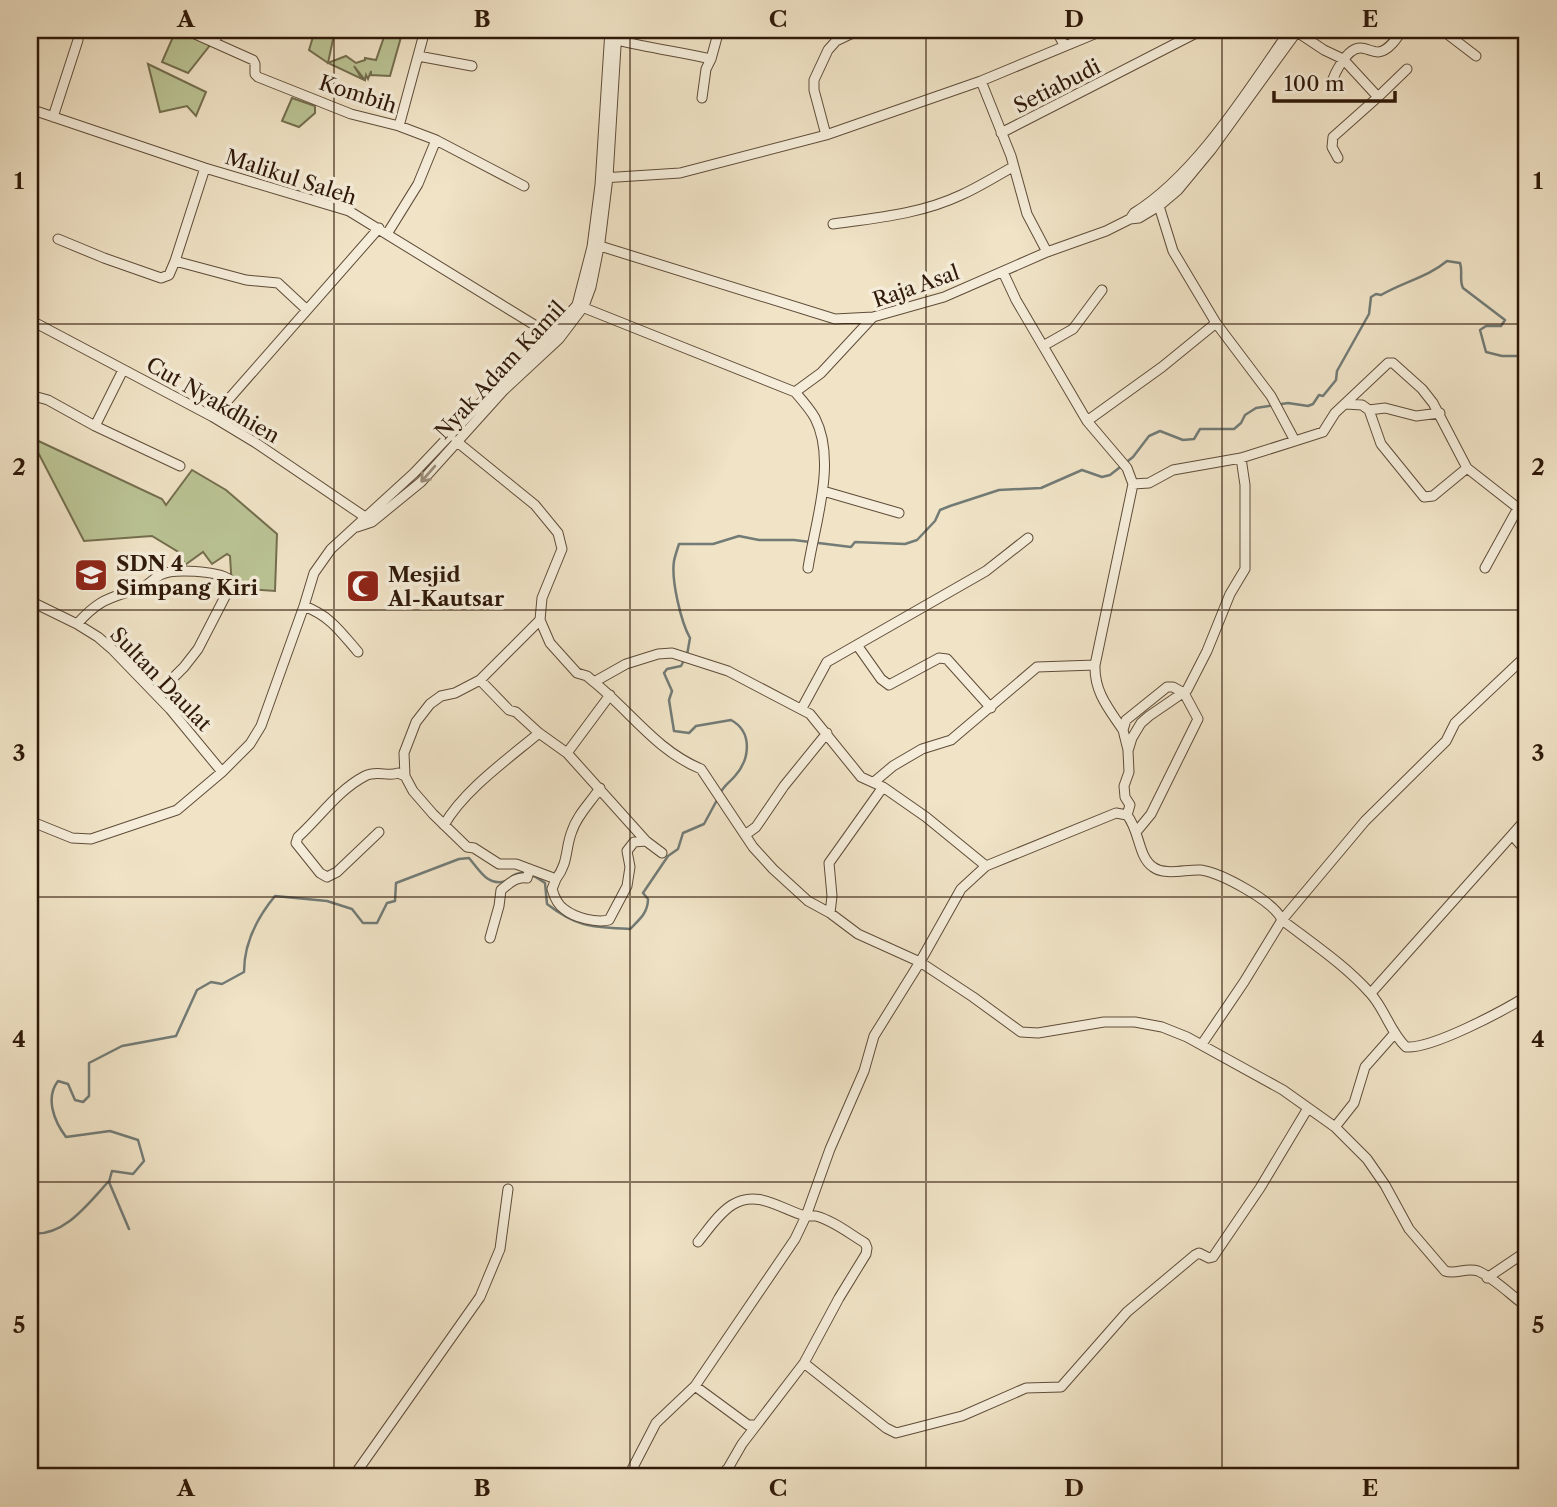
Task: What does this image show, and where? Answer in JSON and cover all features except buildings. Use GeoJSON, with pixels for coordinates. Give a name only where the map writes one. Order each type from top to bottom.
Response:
{"type":"FeatureCollection","features":[{"type":"Feature","properties":{"kind":"street","name":"Kombih"},"geometry":{"type":"LineString","coordinates":[[186,30],[255,61],[254,72],[258,77],[351,114],[436,140],[524,186]]}},
{"type":"Feature","properties":{"kind":"street"},"geometry":{"type":"LineString","coordinates":[[214,42],[220,30]]}},
{"type":"Feature","properties":{"kind":"street"},"geometry":{"type":"LineString","coordinates":[[399,127],[425,30]]}},
{"type":"Feature","properties":{"kind":"street"},"geometry":{"type":"LineString","coordinates":[[591,268],[605,178],[610,30]]}},
{"type":"Feature","properties":{"kind":"street"},"geometry":{"type":"LineString","coordinates":[[702,97],[706,69],[712,59],[719,30]]}},
{"type":"Feature","properties":{"kind":"street"},"geometry":{"type":"LineString","coordinates":[[826,135],[814,90],[814,80],[832,45],[842,37],[859,30]]}},
{"type":"Feature","properties":{"kind":"street"},"geometry":{"type":"LineString","coordinates":[[1056,30],[1064,45]]}},
{"type":"Feature","properties":{"kind":"street"},"geometry":{"type":"LineString","coordinates":[[605,178],[680,173],[826,135],[981,81],[1104,30]]}},
{"type":"Feature","properties":{"kind":"street","name":"Setiabudi"},"geometry":{"type":"LineString","coordinates":[[1001,133],[1202,30]]}},
{"type":"Feature","properties":{"kind":"street"},"geometry":{"type":"LineString","coordinates":[[1295,30],[1324,50],[1343,59],[1378,97]]}},
{"type":"Feature","properties":{"kind":"street","name":"Raja Asal"},"geometry":{"type":"LineString","coordinates":[[795,392],[821,373],[873,317],[944,298],[1047,252],[1130,219],[1139,218],[1159,206],[1178,190],[1212,150],[1295,30]]}},
{"type":"Feature","properties":{"kind":"street","name":"Raja Asal"},"geometry":{"type":"LineString","coordinates":[[1130,219],[1134,213],[1172,185],[1295,30]]}},
{"type":"Feature","properties":{"kind":"street"},"geometry":{"type":"LineString","coordinates":[[1331,85],[1343,59],[1356,48],[1378,52],[1394,42],[1402,30]]}},
{"type":"Feature","properties":{"kind":"street"},"geometry":{"type":"LineString","coordinates":[[1442,30],[1476,56]]}},
{"type":"Feature","properties":{"kind":"street"},"geometry":{"type":"LineString","coordinates":[[617,35],[655,50],[677,50],[712,59]]}},
{"type":"Feature","properties":{"kind":"street","name":"Nyak Adam Kamil"},"geometry":{"type":"LineString","coordinates":[[304,606],[314,573],[331,549],[357,527],[421,482],[456,441],[555,337],[580,306],[600,246],[617,35]]}},
{"type":"Feature","properties":{"kind":"street"},"geometry":{"type":"LineString","coordinates":[[53,117],[78,40]]}},
{"type":"Feature","properties":{"kind":"street"},"geometry":{"type":"LineString","coordinates":[[418,56],[472,66]]}},
{"type":"Feature","properties":{"kind":"street"},"geometry":{"type":"LineString","coordinates":[[1338,158],[1332,147],[1333,137],[1407,69]]}},
{"type":"Feature","properties":{"kind":"street"},"geometry":{"type":"LineString","coordinates":[[981,81],[1013,167],[1020,199],[1047,252]]}},
{"type":"Feature","properties":{"kind":"street","name":"Malikul Saleh"},"geometry":{"type":"LineString","coordinates":[[30,109],[205,168],[333,204],[379,228],[555,337]]}},
{"type":"Feature","properties":{"kind":"street"},"geometry":{"type":"LineString","coordinates":[[387,234],[418,184],[436,140]]}},
{"type":"Feature","properties":{"kind":"street"},"geometry":{"type":"LineString","coordinates":[[833,224],[899,215],[943,202],[1013,167]]}},
{"type":"Feature","properties":{"kind":"street"},"geometry":{"type":"LineString","coordinates":[[58,239],[161,278],[169,275],[205,168]]}},
{"type":"Feature","properties":{"kind":"street"},"geometry":{"type":"LineString","coordinates":[[1159,206],[1173,251],[1216,323],[1271,396],[1295,441]]}},
{"type":"Feature","properties":{"kind":"street"},"geometry":{"type":"LineString","coordinates":[[213,416],[379,228]]}},
{"type":"Feature","properties":{"kind":"street"},"geometry":{"type":"LineString","coordinates":[[600,246],[835,319],[873,317]]}},
{"type":"Feature","properties":{"kind":"street"},"geometry":{"type":"LineString","coordinates":[[175,261],[246,280],[278,283],[307,310]]}},
{"type":"Feature","properties":{"kind":"street"},"geometry":{"type":"LineString","coordinates":[[1003,272],[1016,300],[1087,421],[1127,468],[1133,484],[1095,665],[1099,695],[1123,730],[1128,751],[1129,772],[1124,786],[1125,797],[1130,805],[1127,815]]}},
{"type":"Feature","properties":{"kind":"street"},"geometry":{"type":"LineString","coordinates":[[1043,346],[1073,329],[1102,290]]}},
{"type":"Feature","properties":{"kind":"street"},"geometry":{"type":"LineString","coordinates":[[580,306],[795,392],[814,417],[821,437],[823,491],[808,568]]}},
{"type":"Feature","properties":{"kind":"street","name":"Cut Nyakdhien"},"geometry":{"type":"LineString","coordinates":[[30,320],[213,416],[368,519]]}},
{"type":"Feature","properties":{"kind":"street"},"geometry":{"type":"LineString","coordinates":[[1087,421],[1162,367],[1216,323]]}},
{"type":"Feature","properties":{"kind":"street"},"geometry":{"type":"LineString","coordinates":[[368,519],[490,393],[555,337]]}},
{"type":"Feature","properties":{"kind":"street"},"geometry":{"type":"LineString","coordinates":[[1133,484],[1149,483],[1173,470],[1241,458],[1323,432],[1335,413],[1391,362],[1422,389],[1440,413],[1467,468],[1518,508]]}},
{"type":"Feature","properties":{"kind":"street"},"geometry":{"type":"LineString","coordinates":[[95,426],[123,370]]}},
{"type":"Feature","properties":{"kind":"street"},"geometry":{"type":"LineString","coordinates":[[30,395],[48,400],[95,426],[180,466]]}},
{"type":"Feature","properties":{"kind":"street"},"geometry":{"type":"LineString","coordinates":[[1346,404],[1362,405],[1369,410],[1381,444],[1424,496],[1433,496],[1467,468]]}},
{"type":"Feature","properties":{"kind":"street"},"geometry":{"type":"LineString","coordinates":[[1524,406],[1527,417]]}},
{"type":"Feature","properties":{"kind":"street"},"geometry":{"type":"LineString","coordinates":[[1369,410],[1385,408],[1416,416],[1440,413]]}},
{"type":"Feature","properties":{"kind":"street"},"geometry":{"type":"LineString","coordinates":[[456,441],[535,505],[558,533],[562,549],[542,598],[540,620],[550,643],[577,673],[587,676],[610,695],[663,748],[701,769],[760,857],[808,901],[830,913],[858,934],[920,962],[1021,1032],[1038,1033],[1104,1022],[1135,1022],[1162,1027],[1202,1044],[1283,1090],[1335,1127],[1367,1159],[1409,1229],[1446,1271],[1453,1273],[1468,1269],[1479,1272],[1527,1307]]}},
{"type":"Feature","properties":{"kind":"street"},"geometry":{"type":"LineString","coordinates":[[1128,751],[1141,723],[1184,693],[1195,675],[1230,594],[1245,569],[1245,485],[1241,458]]}},
{"type":"Feature","properties":{"kind":"street"},"geometry":{"type":"LineString","coordinates":[[823,491],[899,513]]}},
{"type":"Feature","properties":{"kind":"street"},"geometry":{"type":"LineString","coordinates":[[1485,568],[1518,508],[1527,498]]}},
{"type":"Feature","properties":{"kind":"street"},"geometry":{"type":"LineString","coordinates":[[802,708],[827,662],[986,571],[1028,538]]}},
{"type":"Feature","properties":{"kind":"street"},"geometry":{"type":"LineString","coordinates":[[77,624],[98,602],[145,586],[169,572],[220,575],[229,579],[230,587],[198,649],[157,694]]}},
{"type":"Feature","properties":{"kind":"street","name":"Sultan Daulat"},"geometry":{"type":"LineString","coordinates":[[30,601],[98,636],[157,694],[222,772]]}},
{"type":"Feature","properties":{"kind":"street"},"geometry":{"type":"LineString","coordinates":[[30,821],[72,838],[99,838],[177,810],[250,744],[261,726],[304,606],[322,613],[333,622],[358,652]]}},
{"type":"Feature","properties":{"kind":"street"},"geometry":{"type":"LineString","coordinates":[[540,620],[480,680],[455,693],[440,696],[422,713],[404,753],[405,776],[412,791],[467,847],[474,848],[499,864],[516,864],[528,874],[556,879]]}},
{"type":"Feature","properties":{"kind":"street"},"geometry":{"type":"LineString","coordinates":[[857,645],[881,679],[889,685],[939,659],[947,659],[991,708]]}},
{"type":"Feature","properties":{"kind":"street"},"geometry":{"type":"LineString","coordinates":[[594,682],[647,656],[673,653],[728,671],[802,708],[816,720],[861,777],[926,817],[986,866]]}},
{"type":"Feature","properties":{"kind":"street"},"geometry":{"type":"LineString","coordinates":[[1202,1044],[1282,920],[1365,821],[1446,741],[1455,723],[1527,655]]}},
{"type":"Feature","properties":{"kind":"street"},"geometry":{"type":"LineString","coordinates":[[830,913],[832,896],[829,863],[893,766],[922,749],[951,740],[1037,667],[1095,665]]}},
{"type":"Feature","properties":{"kind":"street"},"geometry":{"type":"LineString","coordinates":[[480,680],[509,710],[516,712],[567,753],[646,841],[662,853]]}},
{"type":"Feature","properties":{"kind":"street"},"geometry":{"type":"LineString","coordinates":[[1123,730],[1126,720],[1162,690],[1172,687],[1184,693],[1198,719],[1151,814],[1137,831]]}},
{"type":"Feature","properties":{"kind":"street"},"geometry":{"type":"LineString","coordinates":[[567,753],[610,695]]}},
{"type":"Feature","properties":{"kind":"street"},"geometry":{"type":"LineString","coordinates":[[444,825],[451,813],[491,774],[539,733]]}},
{"type":"Feature","properties":{"kind":"street"},"geometry":{"type":"LineString","coordinates":[[746,835],[756,827],[784,786],[827,733]]}},
{"type":"Feature","properties":{"kind":"street"},"geometry":{"type":"LineString","coordinates":[[379,832],[337,872],[327,877],[320,873],[296,843],[298,837],[345,790],[366,776],[398,773],[405,776]]}},
{"type":"Feature","properties":{"kind":"street"},"geometry":{"type":"LineString","coordinates":[[600,788],[572,830],[567,856],[552,890],[563,909],[579,917],[600,922],[608,920],[627,886],[630,867],[627,851],[634,842],[646,841]]}},
{"type":"Feature","properties":{"kind":"street"},"geometry":{"type":"LineString","coordinates":[[628,1477],[656,1423],[695,1386],[788,1249],[806,1216],[874,1036],[961,889],[986,866],[1116,813],[1127,815],[1137,831],[1144,858],[1153,868],[1211,873],[1278,911],[1282,920],[1336,961],[1371,993],[1406,1048],[1415,1048],[1504,1010],[1527,996]]}},
{"type":"Feature","properties":{"kind":"street"},"geometry":{"type":"LineString","coordinates":[[1371,993],[1527,818]]}},
{"type":"Feature","properties":{"kind":"street"},"geometry":{"type":"LineString","coordinates":[[1512,835],[1527,852]]}},
{"type":"Feature","properties":{"kind":"street"},"geometry":{"type":"LineString","coordinates":[[490,938],[501,890],[528,874]]}},
{"type":"Feature","properties":{"kind":"street"},"geometry":{"type":"LineString","coordinates":[[1335,1127],[1354,1103],[1364,1067],[1395,1033]]}},
{"type":"Feature","properties":{"kind":"street"},"geometry":{"type":"LineString","coordinates":[[804,1363],[896,1433],[962,1416],[1026,1388],[1061,1387],[1127,1312],[1195,1255],[1199,1253],[1213,1257],[1273,1167],[1308,1108]]}},
{"type":"Feature","properties":{"kind":"street"},"geometry":{"type":"LineString","coordinates":[[353,1477],[480,1297],[500,1249],[508,1189]]}},
{"type":"Feature","properties":{"kind":"street"},"geometry":{"type":"LineString","coordinates":[[698,1242],[732,1205],[742,1200],[771,1201],[806,1216],[817,1216],[865,1242],[867,1248],[804,1363],[756,1425],[725,1474],[740,1477]]}},
{"type":"Feature","properties":{"kind":"street"},"geometry":{"type":"LineString","coordinates":[[1487,1278],[1527,1251]]}},
{"type":"Feature","properties":{"kind":"street"},"geometry":{"type":"LineString","coordinates":[[695,1386],[748,1425],[756,1425]]}},
{"type":"Feature","properties":{"kind":"green space"},"geometry":{"type":"Polygon","coordinates":[[[176,30],[211,44],[188,73],[162,62],[176,30]]]}},
{"type":"Feature","properties":{"kind":"green space"},"geometry":{"type":"Polygon","coordinates":[[[315,30],[335,30],[328,63],[309,50],[315,30]]]}},
{"type":"Feature","properties":{"kind":"green space"},"geometry":{"type":"Polygon","coordinates":[[[403,30],[390,76],[371,75],[371,71],[365,80],[354,66],[362,79],[328,63],[346,56],[356,63],[365,58],[376,60],[384,37],[403,30]]]}},
{"type":"Feature","properties":{"kind":"green space"},"geometry":{"type":"Polygon","coordinates":[[[148,64],[206,92],[196,116],[187,106],[160,112],[148,64]]]}},
{"type":"Feature","properties":{"kind":"green space"},"geometry":{"type":"Polygon","coordinates":[[[292,98],[315,106],[315,113],[299,127],[282,121],[292,98]]]}},
{"type":"Feature","properties":{"kind":"green space"},"geometry":{"type":"Polygon","coordinates":[[[30,437],[162,499],[166,505],[192,470],[226,490],[277,534],[275,591],[232,588],[230,556],[227,554],[212,564],[203,552],[185,565],[180,553],[152,536],[84,541],[30,437]]]}},
{"type":"Feature","properties":{"kind":"waterway"},"geometry":{"type":"LineString","coordinates":[[720,794],[744,762],[747,746],[743,731],[731,720],[696,726],[689,733],[674,731],[669,700],[672,691],[664,673],[667,669],[681,666],[687,655],[690,638],[675,589],[673,569],[679,544],[713,544],[739,536],[851,547],[855,542],[905,544],[917,540],[935,521],[940,510],[950,506],[999,490],[1041,488],[1082,470],[1102,477],[1110,475],[1133,457],[1149,436],[1160,431],[1183,440],[1194,439],[1200,429],[1234,429],[1245,415],[1256,408],[1288,403],[1308,406],[1313,404],[1319,395],[1323,396],[1336,380],[1337,371],[1369,314],[1371,297],[1424,275],[1447,261],[1460,263],[1463,288],[1505,320],[1501,326],[1486,326],[1480,330],[1486,352],[1502,356],[1527,356]]}},
{"type":"Feature","properties":{"kind":"waterway"},"geometry":{"type":"LineString","coordinates":[[511,877],[524,873],[541,880],[545,883],[547,904],[577,922],[596,927],[630,929],[646,908],[648,899],[643,893],[668,856],[678,849],[683,833],[704,824],[717,800]]}},
{"type":"Feature","properties":{"kind":"waterway"},"geometry":{"type":"LineString","coordinates":[[129,1229],[109,1182],[112,1171],[133,1174],[144,1161],[138,1140],[110,1131],[66,1137],[53,1109],[52,1095],[58,1081],[68,1084],[75,1100],[83,1102],[89,1096],[89,1063],[122,1046],[176,1036],[197,990],[211,982],[222,984],[244,972],[246,951],[252,932],[275,896],[327,901],[352,909],[363,923],[377,923],[387,903],[395,901],[396,883],[459,859],[469,858],[489,880],[506,881]]}},
{"type":"Feature","properties":{"kind":"waterway"},"geometry":{"type":"LineString","coordinates":[[30,1233],[42,1233],[64,1225],[108,1182]]}},
{"type":"Feature","properties":{"kind":"place","name":"SDN 4 Simpang Kiri"},"geometry":{"type":"Point","coordinates":[91,575]}},
{"type":"Feature","properties":{"kind":"place","name":"Mesjid Al-Kautsar"},"geometry":{"type":"Point","coordinates":[363,586]}}]}
